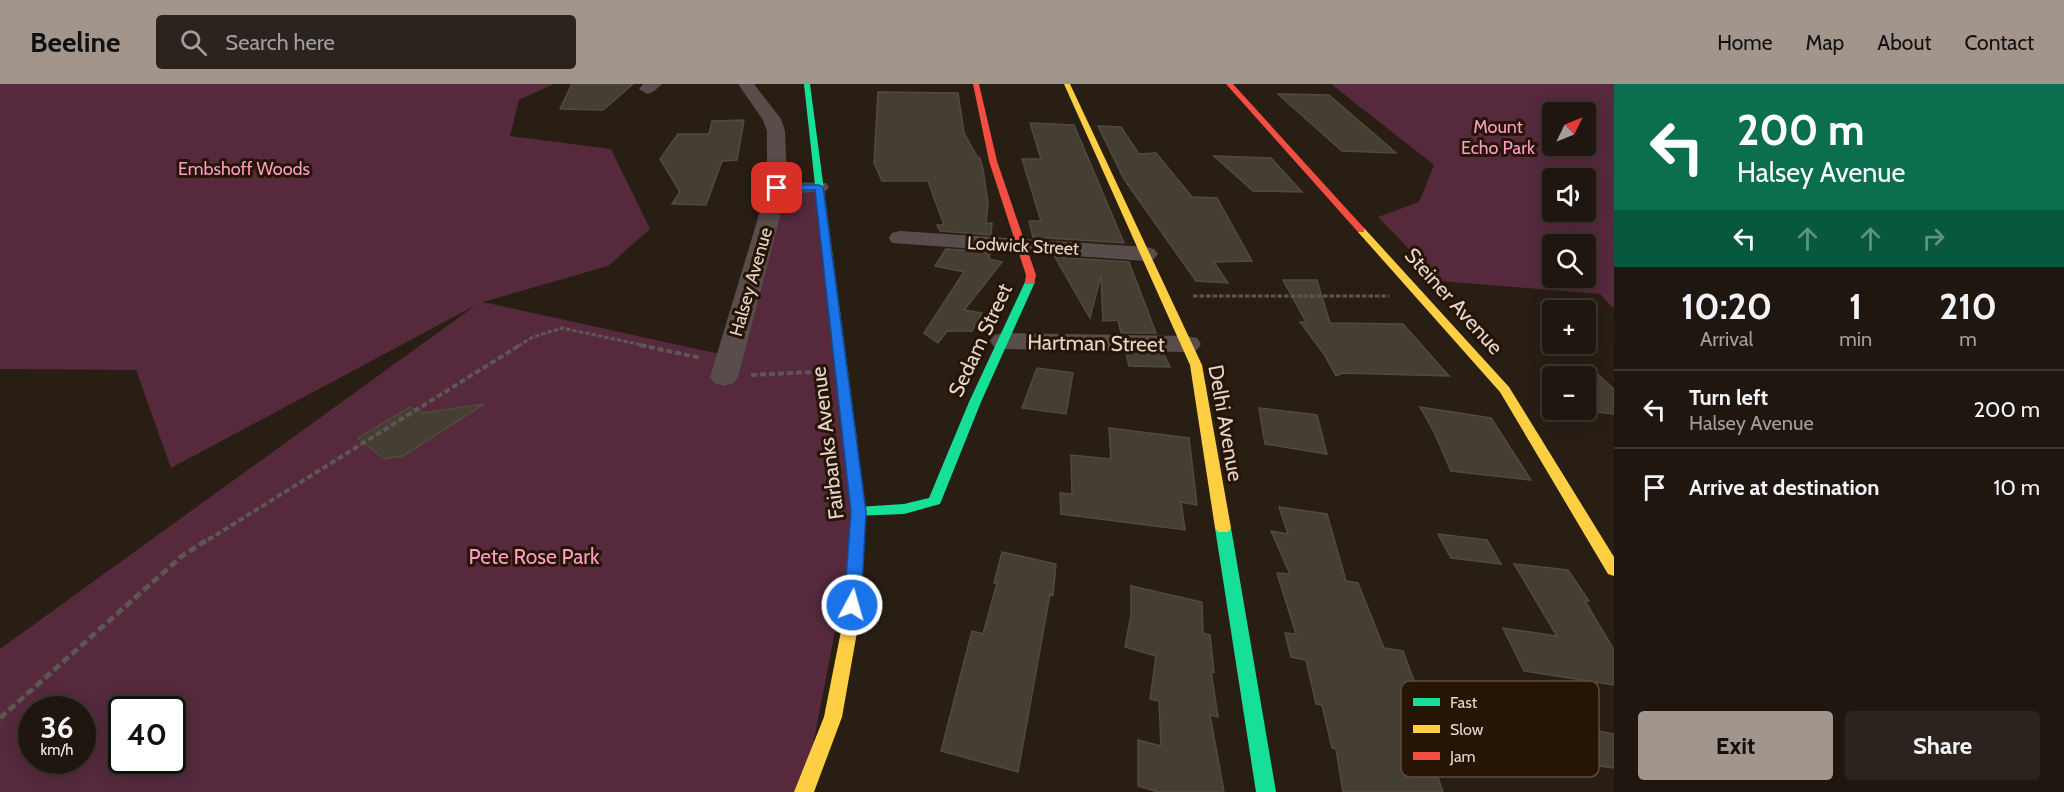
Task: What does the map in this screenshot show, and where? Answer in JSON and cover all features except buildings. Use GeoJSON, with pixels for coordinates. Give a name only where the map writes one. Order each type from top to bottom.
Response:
{"type":"FeatureCollection","features":[{"type":"Feature","properties":{"kind":"street","name":"Halsey Avenue"},"geometry":{"type":"LineString","coordinates":[[726,368],[777,188],[776,131],[772,118],[752,95],[746,84]]}},
{"type":"Feature","properties":{"kind":"street","name":"Fairbanks Avenue"},"geometry":{"type":"LineString","coordinates":[[804,792],[833,717],[851,621],[858,512],[807,84]]}},
{"type":"Feature","properties":{"kind":"street","name":"Sedam Street"},"geometry":{"type":"LineString","coordinates":[[858,512],[904,509],[935,501],[975,402],[1030,282],[1030,275],[993,161],[976,84]]}},
{"type":"Feature","properties":{"kind":"street","name":"Delhi Avenue"},"geometry":{"type":"LineString","coordinates":[[1067,84],[1196,365],[1266,792]]}},
{"type":"Feature","properties":{"kind":"street","name":"Steiner Avenue"},"geometry":{"type":"LineString","coordinates":[[1229,84],[1505,390],[1614,570]]}},
{"type":"Feature","properties":{"kind":"street"},"geometry":{"type":"LineString","coordinates":[[777,188],[819,187]]}},
{"type":"Feature","properties":{"kind":"street","name":"Lodwick Street"},"geometry":{"type":"LineString","coordinates":[[900,238],[1146,254]]}},
{"type":"Feature","properties":{"kind":"street","name":"Hartman Street"},"geometry":{"type":"LineString","coordinates":[[1004,341],[1187,345]]}},
{"type":"Feature","properties":{"kind":"path"},"geometry":{"type":"LineString","coordinates":[[1165,296],[1421,296]]}},
{"type":"Feature","properties":{"kind":"path"},"geometry":{"type":"LineString","coordinates":[[0,718],[182,556],[533,337],[562,328],[699,358],[726,368],[809,372]]}},
{"type":"Feature","properties":{"kind":"green space","name":"Pete Rose Park"},"geometry":{"type":"Polygon","coordinates":[[[0,84],[554,84],[519,100],[510,136],[611,149],[650,229],[608,266],[483,302],[729,356],[777,188],[819,187],[858,512],[804,792],[0,792],[0,649],[476,305],[171,468],[136,370],[0,369],[0,84]]]}},
{"type":"Feature","properties":{"kind":"green space","name":"Mount Echo Park"},"geometry":{"type":"Polygon","coordinates":[[[1331,84],[1614,84],[1614,309],[1600,294],[1440,281],[1378,217],[1419,202],[1434,165],[1331,84]]]}},
{"type":"Feature","properties":{"kind":"traffic: fast"},"geometry":{"type":"LineString","coordinates":[[807,84],[849,433]]}},
{"type":"Feature","properties":{"kind":"traffic: fast"},"geometry":{"type":"LineString","coordinates":[[858,512],[904,509],[935,501],[975,402],[1030,282]]}},
{"type":"Feature","properties":{"kind":"traffic: fast"},"geometry":{"type":"LineString","coordinates":[[1223,528],[1266,792]]}},
{"type":"Feature","properties":{"kind":"traffic: slow"},"geometry":{"type":"LineString","coordinates":[[1067,84],[1196,365],[1223,528]]}},
{"type":"Feature","properties":{"kind":"traffic: slow"},"geometry":{"type":"LineString","coordinates":[[1361,230],[1505,390],[1614,570]]}},
{"type":"Feature","properties":{"kind":"traffic: slow"},"geometry":{"type":"LineString","coordinates":[[804,792],[833,717],[851,621],[858,512],[849,433]]}},
{"type":"Feature","properties":{"kind":"traffic: jam"},"geometry":{"type":"LineString","coordinates":[[976,84],[993,161],[1031,275],[1030,282]]}},
{"type":"Feature","properties":{"kind":"traffic: jam"},"geometry":{"type":"LineString","coordinates":[[1229,84],[1361,230]]}},
{"type":"Feature","properties":{"kind":"route"},"geometry":{"type":"LineString","coordinates":[[777,188],[819,187],[858,512],[852,605]]}},
{"type":"Feature","properties":{"kind":"park label","name":"Embshoff Woods"},"geometry":{"type":"Point","coordinates":[244,169]}}]}
